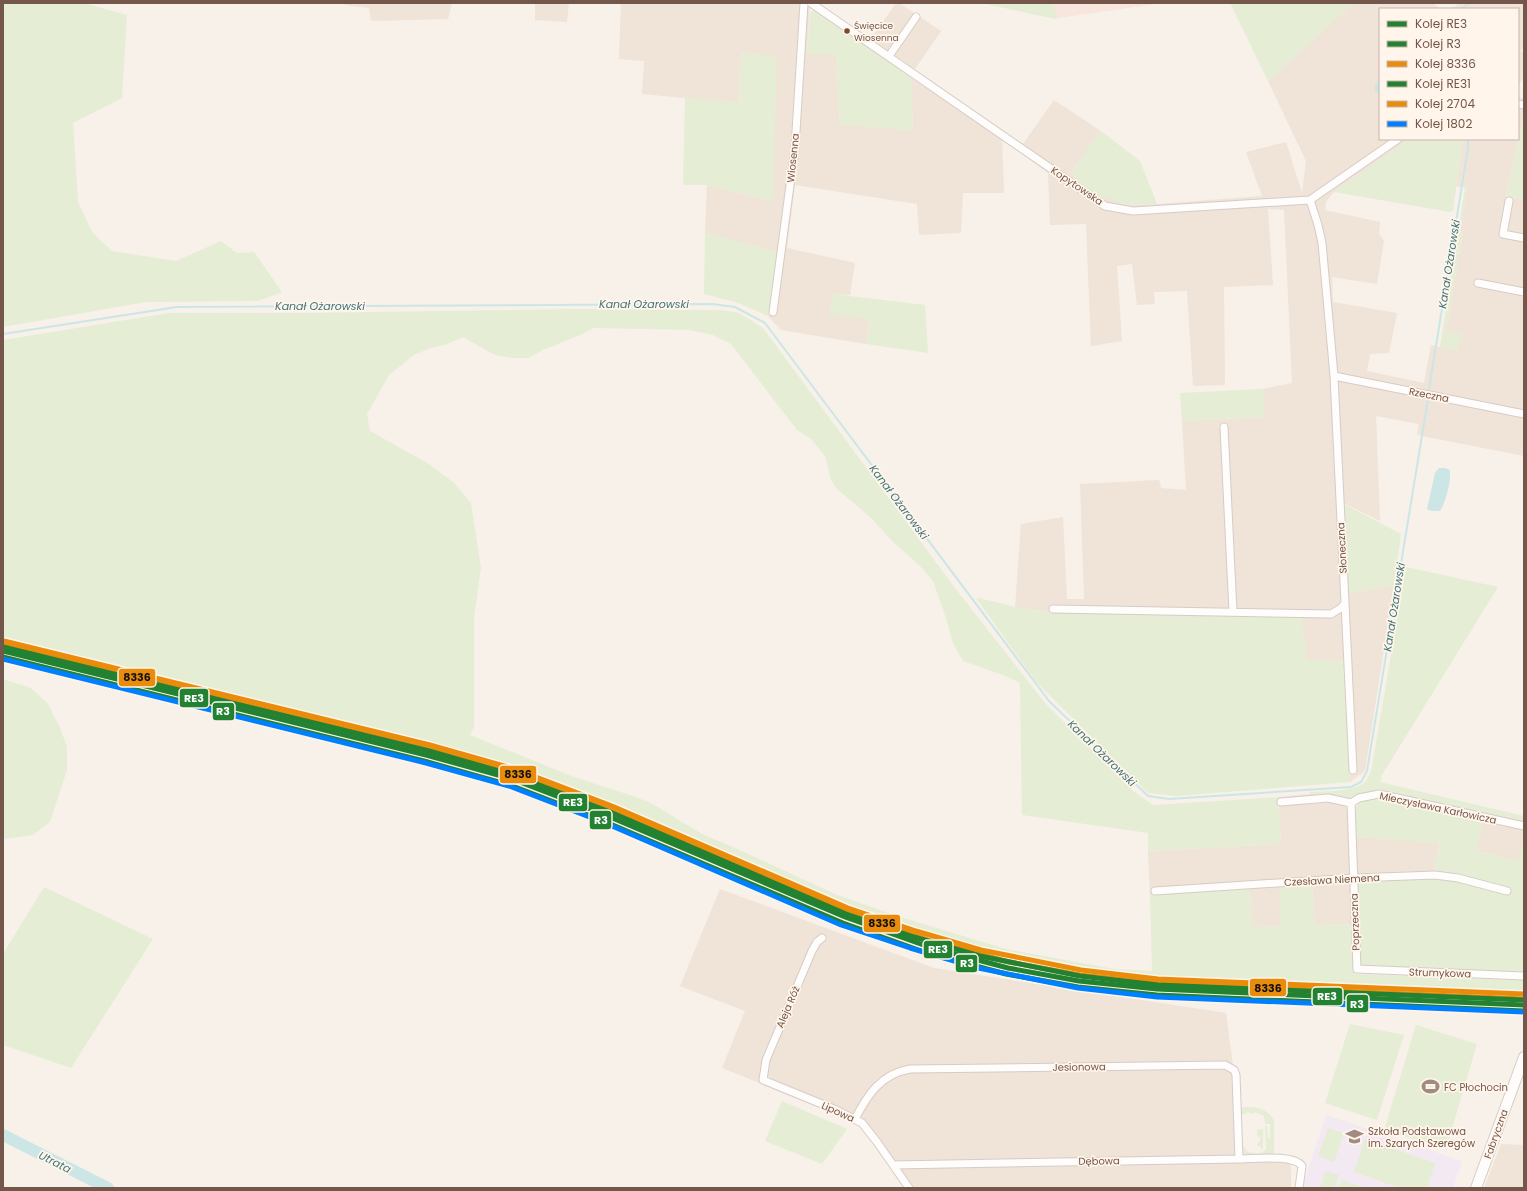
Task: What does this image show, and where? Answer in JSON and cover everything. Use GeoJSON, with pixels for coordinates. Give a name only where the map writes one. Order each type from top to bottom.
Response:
{"type":"FeatureCollection","features":[{"type":"Feature","properties":{"kind":"main road","name":"Fabryczna"},"geometry":{"type":"LineString","coordinates":[[1476,1188],[1523,1062]]}},
{"type":"Feature","properties":{"kind":"street","name":"Wiosenna"},"geometry":{"type":"LineString","coordinates":[[773,312],[794,148],[804,3]]}},
{"type":"Feature","properties":{"kind":"street","name":"Kopytowska"},"geometry":{"type":"LineString","coordinates":[[811,3],[1105,206],[1133,211],[1310,200]]}},
{"type":"Feature","properties":{"kind":"street"},"geometry":{"type":"LineString","coordinates":[[889,56],[916,17]]}},
{"type":"Feature","properties":{"kind":"street"},"geometry":{"type":"LineString","coordinates":[[1310,200],[1397,140]]}},
{"type":"Feature","properties":{"kind":"street","name":"Słoneczna"},"geometry":{"type":"LineString","coordinates":[[1310,200],[1322,243],[1334,376],[1353,770]]}},
{"type":"Feature","properties":{"kind":"street"},"geometry":{"type":"LineString","coordinates":[[1509,201],[1503,234],[1524,238]]}},
{"type":"Feature","properties":{"kind":"street"},"geometry":{"type":"LineString","coordinates":[[1478,283],[1524,292]]}},
{"type":"Feature","properties":{"kind":"street","name":"Rzeczna"},"geometry":{"type":"LineString","coordinates":[[1334,376],[1524,414]]}},
{"type":"Feature","properties":{"kind":"street"},"geometry":{"type":"LineString","coordinates":[[1224,427],[1233,612]]}},
{"type":"Feature","properties":{"kind":"street"},"geometry":{"type":"LineString","coordinates":[[1054,609],[1331,614],[1341,608],[1344,603]]}},
{"type":"Feature","properties":{"kind":"street","name":"Mieczysława Karłowicza"},"geometry":{"type":"LineString","coordinates":[[1351,803],[1359,798],[1378,794],[1524,826]]}},
{"type":"Feature","properties":{"kind":"street"},"geometry":{"type":"LineString","coordinates":[[1281,802],[1328,798],[1351,803]]}},
{"type":"Feature","properties":{"kind":"street","name":"Poprzeczna"},"geometry":{"type":"LineString","coordinates":[[1351,803],[1357,969]]}},
{"type":"Feature","properties":{"kind":"street","name":"Czesława Niemena"},"geometry":{"type":"LineString","coordinates":[[1155,891],[1354,878],[1435,875],[1458,878],[1507,891]]}},
{"type":"Feature","properties":{"kind":"street","name":"Aleja Róż"},"geometry":{"type":"LineString","coordinates":[[762,1080],[764,1066],[769,1052],[812,951],[817,942],[822,938]]}},
{"type":"Feature","properties":{"kind":"street","name":"Strumykowa"},"geometry":{"type":"LineString","coordinates":[[1357,969],[1524,976]]}},
{"type":"Feature","properties":{"kind":"street","name":"Jesionowa"},"geometry":{"type":"LineString","coordinates":[[855,1119],[863,1104],[882,1081],[891,1075],[910,1069],[1225,1065],[1234,1070],[1236,1074],[1238,1158]]}},
{"type":"Feature","properties":{"kind":"street","name":"Lipowa"},"geometry":{"type":"LineString","coordinates":[[762,1080],[862,1123],[894,1165],[909,1188]]}},
{"type":"Feature","properties":{"kind":"street","name":"Dębowa"},"geometry":{"type":"LineString","coordinates":[[894,1165],[1238,1158],[1288,1159],[1296,1161],[1302,1166],[1299,1188]]}},
{"type":"Feature","properties":{"kind":"shaded area"},"geometry":{"type":"Polygon","coordinates":[[[345,3],[452,3],[448,19],[371,21],[369,8],[345,5],[345,3]]]}},
{"type":"Feature","properties":{"kind":"shaded area"},"geometry":{"type":"Polygon","coordinates":[[[535,3],[569,3],[567,22],[535,20],[535,3]]]}},
{"type":"Feature","properties":{"kind":"shaded area"},"geometry":{"type":"Polygon","coordinates":[[[621,3],[810,3],[807,54],[836,54],[840,124],[913,130],[911,78],[1002,139],[1004,193],[963,193],[961,233],[919,235],[917,204],[795,185],[787,248],[855,263],[850,295],[833,294],[870,320],[866,344],[781,330],[768,316],[779,252],[705,233],[707,185],[773,201],[741,54],[738,103],[642,94],[644,61],[619,59],[621,3]]]}},
{"type":"Feature","properties":{"kind":"shaded area"},"geometry":{"type":"Polygon","coordinates":[[[896,3],[899,3],[941,31],[915,69],[871,39],[896,3]]]}},
{"type":"Feature","properties":{"kind":"shaded area"},"geometry":{"type":"Polygon","coordinates":[[[1052,3],[1163,3],[1059,18],[1052,3]]]}},
{"type":"Feature","properties":{"kind":"shaded area"},"geometry":{"type":"Polygon","coordinates":[[[1353,3],[1433,3],[1439,8],[1379,8],[1379,140],[1409,140],[1334,192],[1326,202],[1325,210],[1380,222],[1379,234],[1384,241],[1377,284],[1332,277],[1333,302],[1397,313],[1389,353],[1370,354],[1367,371],[1424,383],[1431,345],[1458,350],[1446,331],[1463,232],[1460,231],[1467,188],[1456,186],[1463,140],[1518,140],[1506,196],[1524,199],[1524,456],[1417,435],[1419,424],[1376,416],[1380,521],[1343,503],[1349,593],[1394,585],[1365,771],[1350,782],[1343,660],[1306,660],[1050,612],[1015,607],[1021,524],[1063,517],[1067,599],[1084,599],[1080,484],[1159,480],[1161,488],[1186,490],[1182,421],[1264,417],[1263,389],[1292,383],[1284,210],[1268,209],[1273,285],[1224,287],[1225,385],[1193,386],[1187,291],[1154,292],[1155,304],[1137,305],[1132,264],[1117,266],[1122,341],[1091,346],[1086,224],[1050,225],[1048,173],[1018,151],[1054,100],[1101,131],[1070,174],[1125,205],[1262,196],[1246,152],[1286,142],[1302,193],[1306,161],[1268,81],[1353,3]]]}},
{"type":"Feature","properties":{"kind":"shaded area"},"geometry":{"type":"Polygon","coordinates":[[[1459,3],[1524,3],[1524,47],[1521,51],[1524,53],[1524,77],[1519,84],[1519,8],[1452,8],[1459,3]]]}},
{"type":"Feature","properties":{"kind":"shaded area"},"geometry":{"type":"Polygon","coordinates":[[[1519,97],[1524,98],[1524,114],[1519,137],[1519,97]]]}},
{"type":"Feature","properties":{"kind":"shaded area"},"geometry":{"type":"Polygon","coordinates":[[[1310,794],[1311,804],[1333,802],[1346,807],[1348,812],[1352,924],[1315,925],[1312,885],[1280,887],[1282,926],[1252,928],[1250,889],[1150,895],[1148,851],[1281,844],[1278,797],[1310,794]]]}},
{"type":"Feature","properties":{"kind":"shaded area"},"geometry":{"type":"Polygon","coordinates":[[[1483,820],[1524,830],[1524,839],[1519,861],[1476,851],[1483,820]]]}},
{"type":"Feature","properties":{"kind":"shaded area"},"geometry":{"type":"Polygon","coordinates":[[[1356,837],[1440,842],[1434,871],[1357,873],[1356,837]]]}},
{"type":"Feature","properties":{"kind":"shaded area"},"geometry":{"type":"Polygon","coordinates":[[[720,889],[934,968],[1226,1013],[1234,1073],[1235,1161],[1291,1161],[1291,1188],[904,1188],[865,1131],[849,1119],[722,1068],[745,1011],[680,986],[720,889]]]}},
{"type":"Feature","properties":{"kind":"shaded area","name":"Szkoła Podstawowa im. Szarych Szeregów"},"geometry":{"type":"Polygon","coordinates":[[[1326,1115],[1462,1161],[1453,1188],[1302,1188],[1326,1115]]]}},
{"type":"Feature","properties":{"kind":"shaded area"},"geometry":{"type":"Polygon","coordinates":[[[1501,1144],[1524,1145],[1524,1188],[1484,1188],[1501,1144]]]}},
{"type":"Feature","properties":{"kind":"green space"},"geometry":{"type":"Polygon","coordinates":[[[3,3],[84,3],[127,15],[122,98],[73,123],[78,202],[92,232],[112,251],[176,261],[221,241],[237,253],[254,252],[282,292],[258,301],[146,302],[3,327],[3,3]]]}},
{"type":"Feature","properties":{"kind":"green space"},"geometry":{"type":"Polygon","coordinates":[[[981,3],[1052,3],[1059,18],[1055,19],[981,3]]]}},
{"type":"Feature","properties":{"kind":"green space"},"geometry":{"type":"Polygon","coordinates":[[[1230,3],[1353,3],[1268,81],[1230,3]]]}},
{"type":"Feature","properties":{"kind":"green space"},"geometry":{"type":"Polygon","coordinates":[[[813,10],[818,11],[911,78],[913,131],[840,124],[836,55],[807,54],[810,13],[813,10]]]}},
{"type":"Feature","properties":{"kind":"green space"},"geometry":{"type":"Polygon","coordinates":[[[741,52],[777,57],[773,201],[707,185],[683,185],[685,97],[738,103],[741,52]]]}},
{"type":"Feature","properties":{"kind":"green space"},"geometry":{"type":"Polygon","coordinates":[[[1524,114],[1524,199],[1506,196],[1524,114]]]}},
{"type":"Feature","properties":{"kind":"green space"},"geometry":{"type":"Polygon","coordinates":[[[1101,131],[1140,161],[1157,204],[1125,205],[1092,193],[1070,174],[1101,131]]]}},
{"type":"Feature","properties":{"kind":"green space"},"geometry":{"type":"Polygon","coordinates":[[[1409,140],[1463,140],[1453,210],[1450,212],[1334,192],[1409,140]]]}},
{"type":"Feature","properties":{"kind":"green space"},"geometry":{"type":"Polygon","coordinates":[[[1465,188],[1467,188],[1460,231],[1463,232],[1446,331],[1461,334],[1458,350],[1440,347],[1465,188]]]}},
{"type":"Feature","properties":{"kind":"green space"},"geometry":{"type":"Polygon","coordinates":[[[705,233],[779,252],[768,316],[738,303],[704,294],[705,233]]]}},
{"type":"Feature","properties":{"kind":"green space"},"geometry":{"type":"Polygon","coordinates":[[[833,294],[925,305],[928,353],[866,344],[870,320],[829,314],[833,294]]]}},
{"type":"Feature","properties":{"kind":"green space"},"geometry":{"type":"Polygon","coordinates":[[[570,309],[722,310],[739,313],[763,328],[955,588],[1045,703],[1133,791],[1153,805],[1278,797],[1281,844],[1148,851],[1148,833],[1022,815],[1020,683],[1003,675],[963,661],[953,643],[933,581],[920,566],[892,541],[871,518],[837,489],[831,480],[825,456],[811,439],[797,430],[731,344],[713,335],[689,330],[594,328],[528,358],[512,358],[495,355],[463,337],[414,355],[389,375],[367,414],[370,431],[429,464],[453,482],[471,503],[481,568],[474,618],[474,727],[470,735],[574,777],[651,803],[702,834],[835,894],[894,915],[1006,949],[1114,969],[1152,971],[1150,895],[1250,889],[1252,927],[1281,926],[1279,887],[1312,884],[1315,925],[1352,924],[1354,974],[1524,980],[1524,998],[1155,979],[1061,970],[989,953],[872,919],[568,790],[461,750],[3,640],[3,340],[169,313],[306,313],[570,309]]]}},
{"type":"Feature","properties":{"kind":"green space"},"geometry":{"type":"Polygon","coordinates":[[[1263,389],[1264,417],[1182,421],[1180,393],[1263,389]]]}},
{"type":"Feature","properties":{"kind":"green space"},"geometry":{"type":"Polygon","coordinates":[[[1342,503],[1401,534],[1394,585],[1349,593],[1342,503]]]}},
{"type":"Feature","properties":{"kind":"green space"},"geometry":{"type":"Polygon","coordinates":[[[1406,567],[1498,587],[1382,775],[1380,782],[1524,816],[1524,824],[1377,793],[1352,799],[1338,796],[1310,797],[1309,792],[1348,789],[1362,785],[1369,776],[1372,766],[1406,567]]]}},
{"type":"Feature","properties":{"kind":"green space"},"geometry":{"type":"Polygon","coordinates":[[[976,598],[1015,607],[1050,612],[1302,617],[1307,660],[1343,660],[1350,782],[1177,796],[1148,793],[1037,683],[976,598]]]}},
{"type":"Feature","properties":{"kind":"green space"},"geometry":{"type":"Polygon","coordinates":[[[3,679],[31,688],[48,704],[60,728],[67,747],[67,770],[50,822],[33,835],[3,839],[3,679]]]}},
{"type":"Feature","properties":{"kind":"green space"},"geometry":{"type":"Polygon","coordinates":[[[1380,799],[1483,820],[1476,851],[1518,861],[1524,839],[1524,974],[1361,966],[1358,963],[1357,873],[1434,871],[1440,843],[1356,837],[1356,807],[1361,801],[1380,799]]]}},
{"type":"Feature","properties":{"kind":"green space"},"geometry":{"type":"Polygon","coordinates":[[[44,887],[153,939],[71,1068],[3,1045],[3,954],[44,887]]]}},
{"type":"Feature","properties":{"kind":"green space"},"geometry":{"type":"Polygon","coordinates":[[[1350,1024],[1404,1035],[1377,1120],[1325,1103],[1350,1024]]]}},
{"type":"Feature","properties":{"kind":"green space","name":"FC Płochocin"},"geometry":{"type":"Polygon","coordinates":[[[1416,1025],[1477,1044],[1446,1149],[1384,1130],[1416,1025]]]}},
{"type":"Feature","properties":{"kind":"green space"},"geometry":{"type":"Polygon","coordinates":[[[782,1101],[847,1129],[822,1164],[765,1141],[782,1101]]]}},
{"type":"Feature","properties":{"kind":"green space"},"geometry":{"type":"Polygon","coordinates":[[[1239,1107],[1259,1108],[1268,1112],[1271,1116],[1274,1121],[1274,1156],[1247,1156],[1241,1152],[1242,1146],[1248,1152],[1258,1153],[1264,1151],[1266,1149],[1265,1126],[1267,1126],[1268,1138],[1270,1138],[1270,1124],[1265,1124],[1264,1116],[1255,1112],[1252,1114],[1248,1112],[1242,1115],[1241,1120],[1239,1107]]]}},
{"type":"Feature","properties":{"kind":"green space"},"geometry":{"type":"Polygon","coordinates":[[[1328,1128],[1344,1133],[1334,1162],[1318,1156],[1328,1128]]]}},
{"type":"Feature","properties":{"kind":"green space"},"geometry":{"type":"Polygon","coordinates":[[[1263,1129],[1263,1148],[1261,1150],[1261,1147],[1257,1145],[1261,1139],[1257,1135],[1257,1130],[1263,1129]]]}},
{"type":"Feature","properties":{"kind":"green space"},"geometry":{"type":"Polygon","coordinates":[[[1365,1139],[1435,1163],[1427,1188],[1400,1188],[1354,1172],[1365,1139]]]}},
{"type":"Feature","properties":{"kind":"green space"},"geometry":{"type":"Polygon","coordinates":[[[1325,1171],[1339,1175],[1334,1188],[1320,1188],[1325,1171]]]}},
{"type":"Feature","properties":{"kind":"green space"},"geometry":{"type":"Polygon","coordinates":[[[1342,1180],[1366,1188],[1339,1188],[1342,1180]]]}},
{"type":"Feature","properties":{"kind":"water"},"geometry":{"type":"Polygon","coordinates":[[[1379,79],[1379,94],[1375,91],[1375,86],[1379,79]]]}},
{"type":"Feature","properties":{"kind":"water"},"geometry":{"type":"Polygon","coordinates":[[[1439,468],[1450,470],[1449,486],[1440,511],[1431,511],[1427,509],[1435,473],[1439,468]]]}},
{"type":"Feature","properties":{"kind":"waterway","name":"Kanał Ożarowski"},"geometry":{"type":"LineString","coordinates":[[1462,8],[1470,3]]}},
{"type":"Feature","properties":{"kind":"waterway","name":"Kanał Ożarowski"},"geometry":{"type":"LineString","coordinates":[[1429,389],[1468,148],[1468,140]]}},
{"type":"Feature","properties":{"kind":"waterway","name":"Kanał Ożarowski"},"geometry":{"type":"LineString","coordinates":[[3,334],[177,307],[712,304],[735,307],[765,323],[1049,701],[1148,796],[1169,799],[1351,787],[1361,782],[1367,771],[1428,399]]}},
{"type":"Feature","properties":{"kind":"waterway","name":"Utrata"},"geometry":{"type":"LineString","coordinates":[[3,1135],[108,1188]]}},
{"type":"Feature","properties":{"kind":"rail line","name":"2704"},"geometry":{"type":"LineString","coordinates":[[4,641],[430,745],[515,769],[612,806],[848,908],[916,931],[981,950],[1081,970],[1158,979],[1524,994]]}},
{"type":"Feature","properties":{"kind":"rail line","name":"8336"},"geometry":{"type":"LineString","coordinates":[[4,645],[427,749],[514,773],[605,808],[847,911],[931,941],[1009,962],[1080,975],[1157,983],[1524,999]]}},
{"type":"Feature","properties":{"kind":"rail line","name":"RE31"},"geometry":{"type":"LineString","coordinates":[[3,647],[429,751],[513,775],[610,812],[846,914],[914,937],[980,956],[1080,976],[1158,985],[1524,1000]]}},
{"type":"Feature","properties":{"kind":"rail line","name":"RE3"},"geometry":{"type":"LineString","coordinates":[[3,651],[426,755],[512,779],[603,814],[845,917],[929,947],[1008,968],[1079,981],[1157,989],[1524,1005]]}},
{"type":"Feature","properties":{"kind":"rail line","name":"R3"},"geometry":{"type":"LineString","coordinates":[[3,657],[424,761],[510,785],[601,820],[843,923],[927,953],[1006,974],[1078,987],[1157,995],[1524,1011]]}},
{"type":"Feature","properties":{"kind":"rail line","name":"1802"},"geometry":{"type":"LineString","coordinates":[[3,659],[426,763],[509,786],[605,823],[841,925],[910,948],[978,968],[1078,988],[1157,997],[1524,1012]]}},
{"type":"Feature","properties":{"kind":"place","name":"Święcice Wiosenna"},"geometry":{"type":"Point","coordinates":[847,31]}},
{"type":"Feature","properties":{"kind":"place","name":"FC Płochocin"},"geometry":{"type":"Point","coordinates":[1431,1087]}},
{"type":"Feature","properties":{"kind":"place","name":"Szkoła Podstawowa im. Szarych Szeregów"},"geometry":{"type":"Point","coordinates":[1355,1137]}}]}
